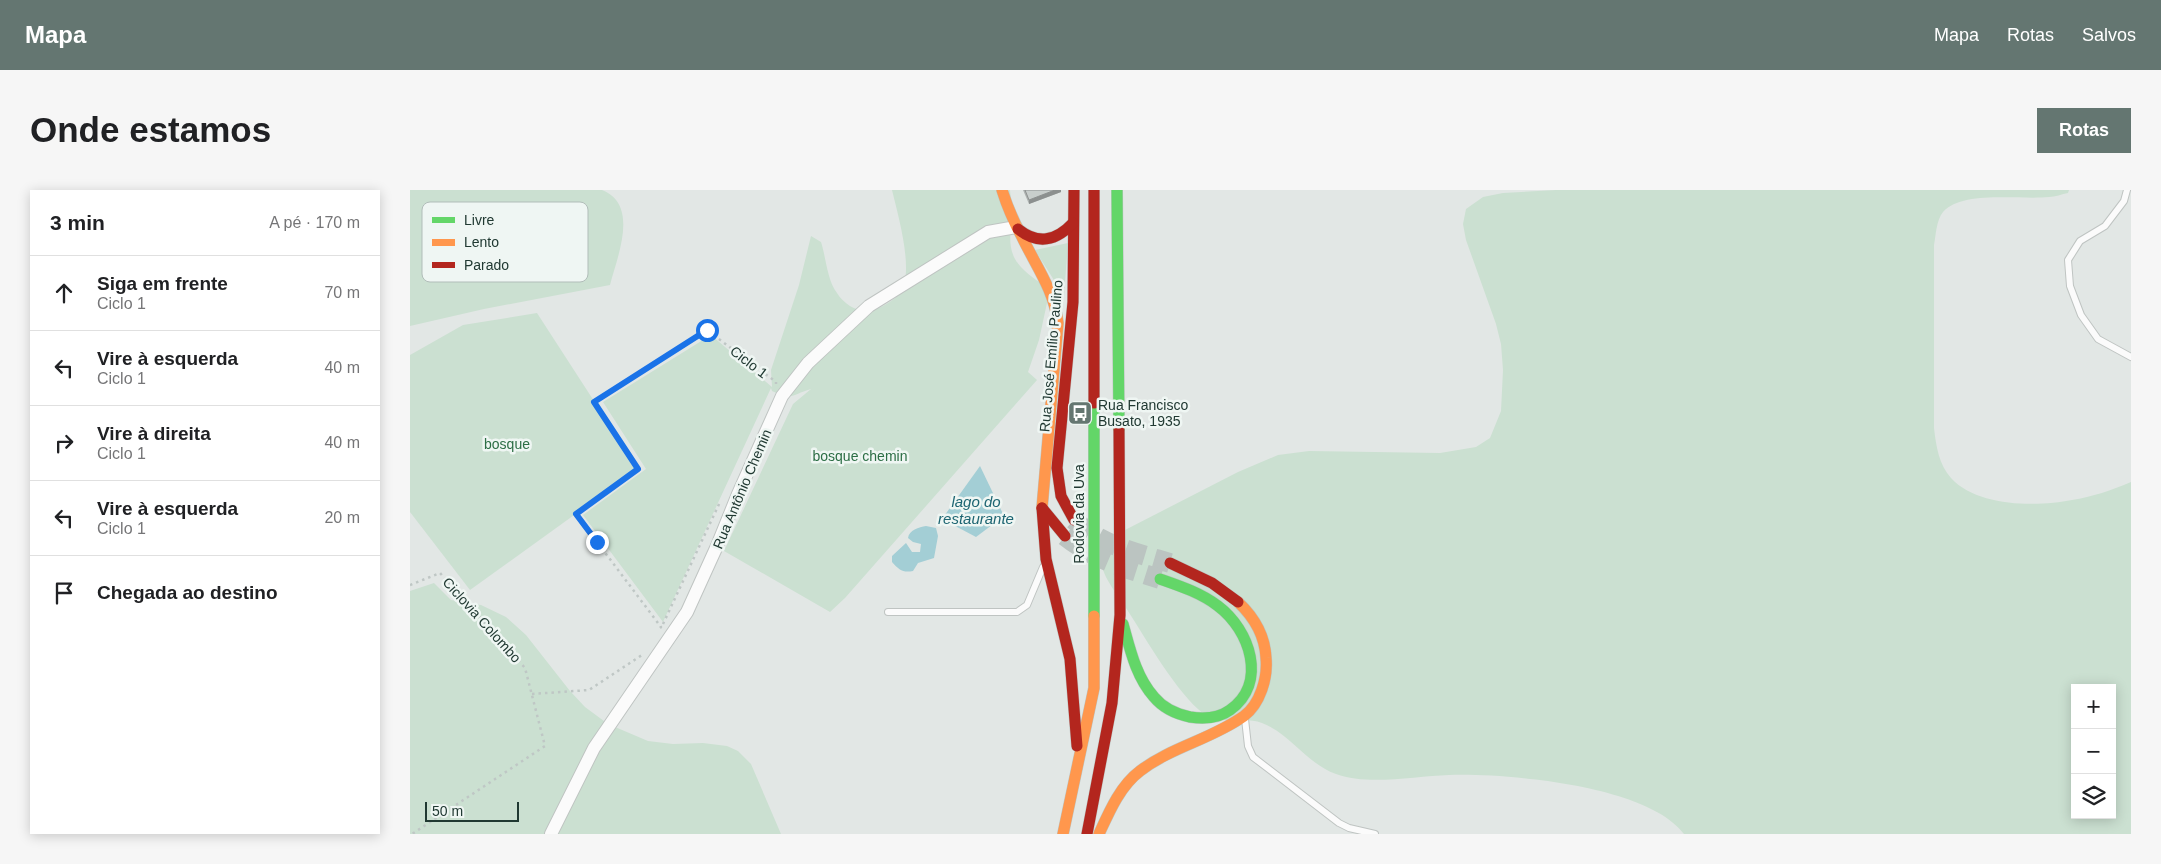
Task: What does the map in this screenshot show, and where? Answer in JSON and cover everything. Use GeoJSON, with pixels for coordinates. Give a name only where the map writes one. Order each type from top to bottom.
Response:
{"type":"FeatureCollection","features":[{"type":"Feature","properties":{"kind":"main road","name":"Rua José Emílio Paulino"},"geometry":{"type":"LineString","coordinates":[[1002,190],[1016,226],[1052,292],[1057,308],[1058,323],[1042,508],[1046,559],[1070,659],[1078,761]]}},
{"type":"Feature","properties":{"kind":"main road","name":"Rua José Emílio Paulino"},"geometry":{"type":"LineString","coordinates":[[1074,190],[1072,308],[1057,468],[1058,489],[1063,505],[1074,520]]}},
{"type":"Feature","properties":{"kind":"main road","name":"Rodovia da Uva"},"geometry":{"type":"LineString","coordinates":[[1063,834],[1078,761],[1090,715],[1094,688],[1094,190]]}},
{"type":"Feature","properties":{"kind":"main road"},"geometry":{"type":"LineString","coordinates":[[1087,834],[1112,703],[1120,615],[1117,190]]}},
{"type":"Feature","properties":{"kind":"main road"},"geometry":{"type":"LineString","coordinates":[[1016,226],[1024,235],[1034,240],[1046,241],[1057,238],[1066,232],[1073,223]]}},
{"type":"Feature","properties":{"kind":"main road"},"geometry":{"type":"LineString","coordinates":[[1042,508],[1065,536]]}},
{"type":"Feature","properties":{"kind":"main road"},"geometry":{"type":"LineString","coordinates":[[1099,834],[1112,806],[1137,773],[1161,757],[1244,715],[1254,705],[1266,680],[1268,656],[1260,630],[1246,611],[1225,591],[1198,575],[1170,563]]}},
{"type":"Feature","properties":{"kind":"main road"},"geometry":{"type":"LineString","coordinates":[[1120,615],[1139,672],[1162,705],[1178,714],[1193,718],[1211,718],[1229,710],[1244,697],[1252,677],[1251,656],[1243,635],[1231,618],[1212,602],[1188,589],[1160,579]]}},
{"type":"Feature","properties":{"kind":"street","name":"Rua Antônio Chemin"},"geometry":{"type":"LineString","coordinates":[[551,834],[594,748],[687,612],[782,396],[808,363],[869,306],[988,232],[1016,226]]}},
{"type":"Feature","properties":{"kind":"lane"},"geometry":{"type":"LineString","coordinates":[[2127,190],[2124,201],[2105,226],[2080,241],[2068,260],[2070,286],[2081,315],[2098,339],[2131,357]]}},
{"type":"Feature","properties":{"kind":"lane"},"geometry":{"type":"LineString","coordinates":[[888,612],[1017,612],[1027,605],[1046,559]]}},
{"type":"Feature","properties":{"kind":"lane"},"geometry":{"type":"LineString","coordinates":[[1244,715],[1248,746],[1254,757],[1339,823],[1349,828],[1375,834]]}},
{"type":"Feature","properties":{"kind":"path","name":"Ciclo 1"},"geometry":{"type":"LineString","coordinates":[[661,626],[576,514],[638,469],[594,402],[707,330],[776,382],[772,391]]}},
{"type":"Feature","properties":{"kind":"path"},"geometry":{"type":"LineString","coordinates":[[657,634],[723,496]]}},
{"type":"Feature","properties":{"kind":"path","name":"Ciclovia Colombo"},"geometry":{"type":"LineString","coordinates":[[410,585],[440,573],[525,668],[545,746],[412,834]]}},
{"type":"Feature","properties":{"kind":"path"},"geometry":{"type":"LineString","coordinates":[[532,694],[589,690],[643,654],[653,663]]}},
{"type":"Feature","properties":{"kind":"green space"},"geometry":{"type":"Polygon","coordinates":[[[410,190],[602,190],[614,197],[620,207],[623,219],[623,233],[610,285],[484,309],[410,326],[410,190]]]}},
{"type":"Feature","properties":{"kind":"green space","name":"bosque chemin"},"geometry":{"type":"Polygon","coordinates":[[[892,190],[1010,190],[1010,236],[1014,257],[1032,277],[1050,289],[1039,340],[1028,372],[1037,380],[845,598],[830,612],[724,551],[793,404],[811,389],[784,396],[772,391],[771,388],[663,622],[583,515],[646,469],[603,402],[711,335],[772,387],[771,370],[799,285],[811,236],[821,242],[831,282],[841,299],[851,307],[864,310],[877,309],[893,300],[901,292],[904,285],[906,263],[903,238],[892,190]]]}},
{"type":"Feature","properties":{"kind":"green space"},"geometry":{"type":"Polygon","coordinates":[[[1556,190],[2069,190],[2068,193],[2051,197],[1977,198],[1952,205],[1943,212],[1938,224],[1934,245],[1934,428],[1937,448],[1947,473],[1962,488],[1991,500],[2025,504],[2058,502],[2094,495],[2131,482],[2131,834],[1684,834],[1666,817],[1640,804],[1609,793],[1574,785],[1505,776],[1474,775],[1377,780],[1349,778],[1336,774],[1316,763],[1282,734],[1262,723],[1248,720],[1211,718],[1194,705],[1172,679],[1105,576],[1102,558],[1105,549],[1125,530],[1238,472],[1278,455],[1309,451],[1440,453],[1476,447],[1490,438],[1501,411],[1503,370],[1501,344],[1496,324],[1466,240],[1463,224],[1466,209],[1483,197],[1503,193],[1556,190]]]}},
{"type":"Feature","properties":{"kind":"green space"},"geometry":{"type":"Polygon","coordinates":[[[1068,243],[1064,296],[1035,250],[1068,243]]]}},
{"type":"Feature","properties":{"kind":"green space","name":"bosque"},"geometry":{"type":"Polygon","coordinates":[[[537,313],[638,469],[470,590],[410,512],[410,355],[463,325],[537,313]]]}},
{"type":"Feature","properties":{"kind":"green space"},"geometry":{"type":"Polygon","coordinates":[[[434,583],[451,600],[481,605],[506,617],[526,635],[585,707],[608,724],[648,741],[673,744],[703,743],[727,746],[738,751],[751,764],[781,834],[410,834],[410,591],[434,583]]]}},
{"type":"Feature","properties":{"kind":"water","name":"lago do restaurante"},"geometry":{"type":"Polygon","coordinates":[[[980,466],[1004,516],[976,537],[942,519],[980,466]]]}},
{"type":"Feature","properties":{"kind":"water"},"geometry":{"type":"Polygon","coordinates":[[[926,526],[936,528],[938,536],[934,558],[918,563],[913,571],[906,572],[901,570],[892,562],[892,556],[906,543],[912,552],[920,552],[921,544],[913,542],[908,538],[912,531],[926,526]]]}},
{"type":"Feature","properties":{"kind":"building"},"geometry":{"type":"Polygon","coordinates":[[[1025,190],[1055,190],[1029,200],[1025,190]]]}},
{"type":"Feature","properties":{"kind":"tunnel"},"geometry":{"type":"LineString","coordinates":[[1074,520],[1084,529],[1107,542],[1132,552],[1170,563]]}},
{"type":"Feature","properties":{"kind":"tunnel"},"geometry":{"type":"LineString","coordinates":[[1065,536],[1088,552],[1099,557],[1122,567],[1160,579]]}},
{"type":"Feature","properties":{"kind":"traffic: fast"},"geometry":{"type":"LineString","coordinates":[[1117,190],[1119,429]]}},
{"type":"Feature","properties":{"kind":"traffic: fast"},"geometry":{"type":"LineString","coordinates":[[1094,403],[1094,616]]}},
{"type":"Feature","properties":{"kind":"traffic: fast"},"geometry":{"type":"LineString","coordinates":[[1123,624],[1138,672],[1154,697],[1166,707],[1190,717],[1211,717],[1226,713],[1242,699],[1249,686],[1251,672],[1246,642],[1239,629],[1229,616],[1205,597],[1160,579]]}},
{"type":"Feature","properties":{"kind":"traffic: slow"},"geometry":{"type":"LineString","coordinates":[[1002,190],[1016,226],[1049,289],[1058,323],[1042,508]]}},
{"type":"Feature","properties":{"kind":"traffic: slow"},"geometry":{"type":"LineString","coordinates":[[1099,834],[1121,792],[1140,771],[1165,756],[1232,724],[1250,711],[1259,698],[1266,674],[1265,650],[1258,627],[1238,602]]}},
{"type":"Feature","properties":{"kind":"traffic: slow"},"geometry":{"type":"LineString","coordinates":[[1063,834],[1094,688],[1094,616]]}},
{"type":"Feature","properties":{"kind":"traffic: jam"},"geometry":{"type":"LineString","coordinates":[[1074,190],[1073,302],[1057,468],[1061,496],[1074,520]]}},
{"type":"Feature","properties":{"kind":"traffic: jam"},"geometry":{"type":"LineString","coordinates":[[1094,190],[1094,403]]}},
{"type":"Feature","properties":{"kind":"traffic: jam"},"geometry":{"type":"LineString","coordinates":[[1018,229],[1033,237],[1047,239],[1060,234],[1073,223]]}},
{"type":"Feature","properties":{"kind":"traffic: jam"},"geometry":{"type":"LineString","coordinates":[[1087,834],[1112,703],[1120,615],[1119,429]]}},
{"type":"Feature","properties":{"kind":"traffic: jam"},"geometry":{"type":"LineString","coordinates":[[1042,508],[1046,559],[1070,659],[1077,746]]}},
{"type":"Feature","properties":{"kind":"traffic: jam"},"geometry":{"type":"LineString","coordinates":[[1042,508],[1065,536]]}},
{"type":"Feature","properties":{"kind":"traffic: jam"},"geometry":{"type":"LineString","coordinates":[[1170,563],[1212,583],[1238,602]]}},
{"type":"Feature","properties":{"kind":"place","name":"Rua Francisco Busato, 1935"},"geometry":{"type":"Point","coordinates":[1080,413]}},
{"type":"Feature","properties":{"kind":"route"},"geometry":{"type":"LineString","coordinates":[[597,542],[576,514],[638,469],[594,402],[707,330]]}}]}
